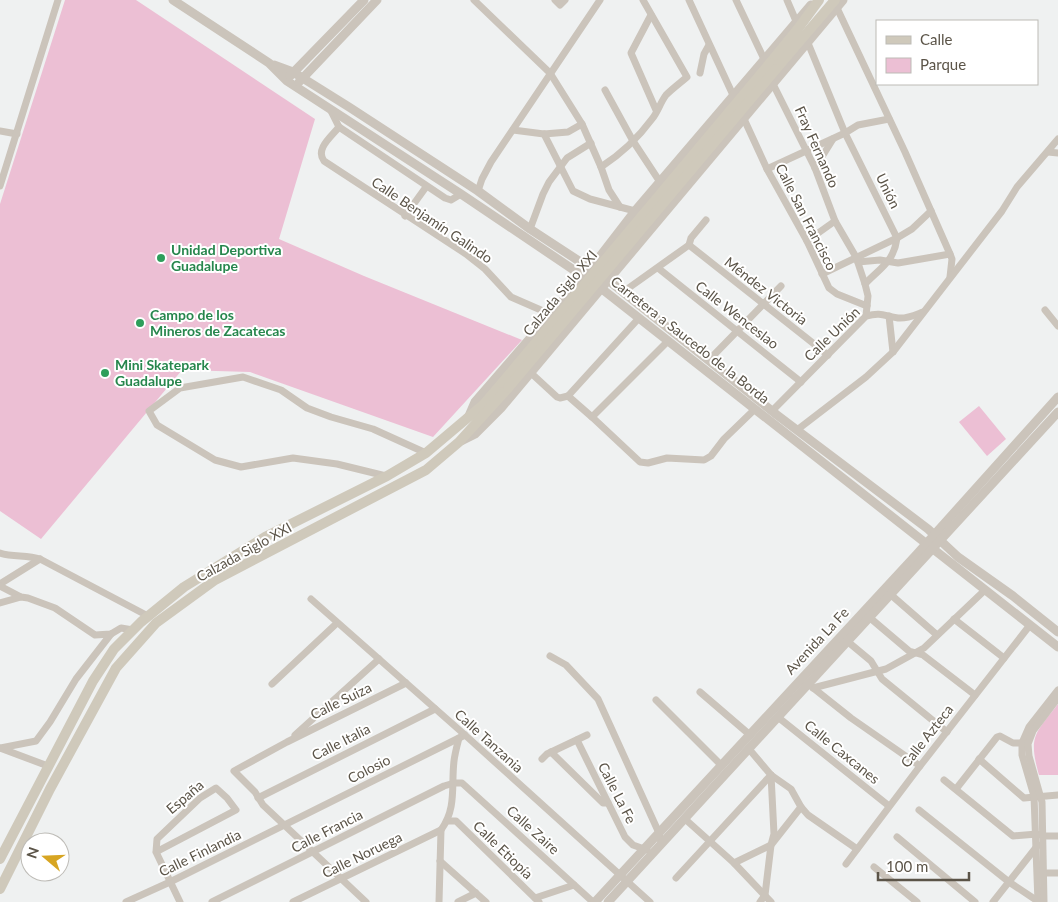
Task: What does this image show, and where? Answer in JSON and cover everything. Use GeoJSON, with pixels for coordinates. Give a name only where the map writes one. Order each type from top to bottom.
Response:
{"type":"FeatureCollection","features":[{"type":"Feature","properties":{"kind":"main road","name":"Calzada Siglo XXI"},"geometry":{"type":"LineString","coordinates":[[597,288],[797,30],[818,0]]}},
{"type":"Feature","properties":{"kind":"main road","name":"Calzada Siglo XXI"},"geometry":{"type":"LineString","coordinates":[[0,889],[50,789],[116,668],[156,623],[215,580],[426,470],[459,442],[770,64],[836,4]]}},
{"type":"Feature","properties":{"kind":"main road"},"geometry":{"type":"LineString","coordinates":[[505,386],[597,288]]}},
{"type":"Feature","properties":{"kind":"main road","name":"Calzada Siglo XXI"},"geometry":{"type":"LineString","coordinates":[[0,859],[93,680],[114,649],[133,630],[184,587],[265,537],[387,476],[426,453],[505,386]]}},
{"type":"Feature","properties":{"kind":"street"},"geometry":{"type":"LineString","coordinates":[[0,186],[58,0]]}},
{"type":"Feature","properties":{"kind":"street"},"geometry":{"type":"LineString","coordinates":[[173,0],[269,64]]}},
{"type":"Feature","properties":{"kind":"street"},"geometry":{"type":"LineString","coordinates":[[288,81],[293,72],[364,0]]}},
{"type":"Feature","properties":{"kind":"street"},"geometry":{"type":"LineString","coordinates":[[296,86],[302,77],[377,0]]}},
{"type":"Feature","properties":{"kind":"street"},"geometry":{"type":"LineString","coordinates":[[474,0],[550,73],[582,124],[609,190],[620,207]]}},
{"type":"Feature","properties":{"kind":"street"},"geometry":{"type":"LineString","coordinates":[[555,0],[560,5],[565,0]]}},
{"type":"Feature","properties":{"kind":"street"},"geometry":{"type":"LineString","coordinates":[[478,191],[491,162],[600,0]]}},
{"type":"Feature","properties":{"kind":"street"},"geometry":{"type":"LineString","coordinates":[[601,167],[619,155],[654,117],[656,110],[668,94],[687,77],[643,0]]}},
{"type":"Feature","properties":{"kind":"street"},"geometry":{"type":"LineString","coordinates":[[736,0],[770,64]]}},
{"type":"Feature","properties":{"kind":"street"},"geometry":{"type":"LineString","coordinates":[[787,0],[796,21]]}},
{"type":"Feature","properties":{"kind":"street"},"geometry":{"type":"LineString","coordinates":[[469,416],[475,402],[603,253],[635,211],[733,95],[770,64],[796,21],[818,0]]}},
{"type":"Feature","properties":{"kind":"street","name":"Calzada Siglo XXI"},"geometry":{"type":"LineString","coordinates":[[459,442],[475,434],[490,420],[531,373],[582,313],[597,288],[608,280],[622,264],[808,43],[836,4],[843,0]]}},
{"type":"Feature","properties":{"kind":"street"},"geometry":{"type":"LineString","coordinates":[[692,1],[709,45],[733,95]]}},
{"type":"Feature","properties":{"kind":"street"},"geometry":{"type":"LineString","coordinates":[[836,4],[950,254],[952,259],[950,279]]}},
{"type":"Feature","properties":{"kind":"street"},"geometry":{"type":"LineString","coordinates":[[651,15],[631,53],[656,110]]}},
{"type":"Feature","properties":{"kind":"street","name":"Unión"},"geometry":{"type":"LineString","coordinates":[[808,43],[845,133],[897,238]]}},
{"type":"Feature","properties":{"kind":"street"},"geometry":{"type":"LineString","coordinates":[[700,73],[704,54],[709,45]]}},
{"type":"Feature","properties":{"kind":"street","name":"Carretera a Saucedo de la Borda"},"geometry":{"type":"LineString","coordinates":[[269,64],[302,77],[478,191],[608,280],[772,411],[937,538],[958,557],[1008,592],[1058,632]]}},
{"type":"Feature","properties":{"kind":"street","name":"Carretera a Saucedo de la Borda"},"geometry":{"type":"LineString","coordinates":[[269,64],[288,81],[583,276],[1058,647]]}},
{"type":"Feature","properties":{"kind":"street","name":"Fray Fernando"},"geometry":{"type":"LineString","coordinates":[[773,84],[815,168],[835,221],[857,260],[868,296],[866,316]]}},
{"type":"Feature","properties":{"kind":"street"},"geometry":{"type":"LineString","coordinates":[[605,90],[633,140],[660,182]]}},
{"type":"Feature","properties":{"kind":"street"},"geometry":{"type":"LineString","coordinates":[[330,109],[339,127],[426,187],[451,200],[461,194]]}},
{"type":"Feature","properties":{"kind":"street","name":"Calle San Francisco"},"geometry":{"type":"LineString","coordinates":[[744,119],[767,169],[807,242],[829,288],[837,294],[867,306]]}},
{"type":"Feature","properties":{"kind":"street"},"geometry":{"type":"LineString","coordinates":[[767,169],[845,133],[858,125],[889,119]]}},
{"type":"Feature","properties":{"kind":"street"},"geometry":{"type":"LineString","coordinates":[[513,130],[544,134],[568,132],[582,124]]}},
{"type":"Feature","properties":{"kind":"street","name":"Calle Benjamín Galindo"},"geometry":{"type":"LineString","coordinates":[[339,127],[321,150],[321,156],[324,161],[472,259],[485,269],[511,296],[550,314]]}},
{"type":"Feature","properties":{"kind":"street"},"geometry":{"type":"LineString","coordinates":[[0,131],[3,130],[17,134]]}},
{"type":"Feature","properties":{"kind":"street"},"geometry":{"type":"LineString","coordinates":[[544,134],[572,191],[590,199],[635,211]]}},
{"type":"Feature","properties":{"kind":"street"},"geometry":{"type":"LineString","coordinates":[[815,168],[834,138]]}},
{"type":"Feature","properties":{"kind":"street"},"geometry":{"type":"LineString","coordinates":[[798,430],[866,377],[893,352],[1002,211],[1017,187],[1058,139]]}},
{"type":"Feature","properties":{"kind":"street"},"geometry":{"type":"LineString","coordinates":[[530,228],[543,194],[567,158],[591,143]]}},
{"type":"Feature","properties":{"kind":"street"},"geometry":{"type":"LineString","coordinates":[[1048,152],[1058,153]]}},
{"type":"Feature","properties":{"kind":"street"},"geometry":{"type":"LineString","coordinates":[[405,216],[426,187]]}},
{"type":"Feature","properties":{"kind":"street"},"geometry":{"type":"LineString","coordinates":[[822,274],[857,260],[897,238],[912,229],[931,212]]}},
{"type":"Feature","properties":{"kind":"street"},"geometry":{"type":"LineString","coordinates":[[623,292],[689,245],[691,238],[706,220]]}},
{"type":"Feature","properties":{"kind":"street"},"geometry":{"type":"LineString","coordinates":[[807,242],[835,221]]}},
{"type":"Feature","properties":{"kind":"street"},"geometry":{"type":"LineString","coordinates":[[865,284],[881,267],[890,261],[894,254],[897,238]]}},
{"type":"Feature","properties":{"kind":"street","name":"Méndez Victoria"},"geometry":{"type":"LineString","coordinates":[[689,245],[828,355]]}},
{"type":"Feature","properties":{"kind":"street"},"geometry":{"type":"LineString","coordinates":[[603,253],[611,264],[622,264]]}},
{"type":"Feature","properties":{"kind":"street"},"geometry":{"type":"LineString","coordinates":[[857,260],[898,263],[950,254]]}},
{"type":"Feature","properties":{"kind":"street","name":"Calle Wenceslao"},"geometry":{"type":"LineString","coordinates":[[658,268],[801,382]]}},
{"type":"Feature","properties":{"kind":"street"},"geometry":{"type":"LineString","coordinates":[[709,360],[781,286]]}},
{"type":"Feature","properties":{"kind":"street"},"geometry":{"type":"LineString","coordinates":[[566,296],[577,301],[582,313]]}},
{"type":"Feature","properties":{"kind":"street"},"geometry":{"type":"LineString","coordinates":[[1045,310],[1058,326]]}},
{"type":"Feature","properties":{"kind":"street","name":"Calle Unión"},"geometry":{"type":"LineString","coordinates":[[772,411],[866,316],[877,313],[900,318],[911,317],[924,312]]}},
{"type":"Feature","properties":{"kind":"street"},"geometry":{"type":"LineString","coordinates":[[889,316],[893,352]]}},
{"type":"Feature","properties":{"kind":"street"},"geometry":{"type":"LineString","coordinates":[[531,373],[560,398],[568,396],[639,318]]}},
{"type":"Feature","properties":{"kind":"street"},"geometry":{"type":"LineString","coordinates":[[592,417],[668,341]]}},
{"type":"Feature","properties":{"kind":"street"},"geometry":{"type":"LineString","coordinates":[[387,476],[338,464],[293,458],[241,467],[215,460],[157,425],[149,411],[180,388],[243,376],[281,390],[307,408],[330,417],[373,429],[426,453]]}},
{"type":"Feature","properties":{"kind":"street"},"geometry":{"type":"LineString","coordinates":[[568,396],[640,462],[645,464],[667,458],[704,460],[711,456],[724,439],[755,409]]}},
{"type":"Feature","properties":{"kind":"street","name":"Avenida La Fe"},"geometry":{"type":"LineString","coordinates":[[937,538],[1058,397]]}},
{"type":"Feature","properties":{"kind":"street","name":"Avenida La Fe"},"geometry":{"type":"LineString","coordinates":[[649,850],[661,843],[779,718],[929,546],[1058,412]]}},
{"type":"Feature","properties":{"kind":"street","name":"Avenida La Fe"},"geometry":{"type":"LineString","coordinates":[[608,902],[624,878],[649,850],[659,833],[750,735],[809,682],[890,594],[929,546]]}},
{"type":"Feature","properties":{"kind":"street"},"geometry":{"type":"LineString","coordinates":[[0,553],[17,557],[31,556],[40,559],[148,616]]}},
{"type":"Feature","properties":{"kind":"street"},"geometry":{"type":"LineString","coordinates":[[40,559],[0,585],[21,597],[55,608],[95,635],[111,634]]}},
{"type":"Feature","properties":{"kind":"street"},"geometry":{"type":"LineString","coordinates":[[809,682],[886,669],[924,648],[985,590]]}},
{"type":"Feature","properties":{"kind":"street"},"geometry":{"type":"LineString","coordinates":[[890,594],[937,635]]}},
{"type":"Feature","properties":{"kind":"street"},"geometry":{"type":"LineString","coordinates":[[0,603],[21,597]]}},
{"type":"Feature","properties":{"kind":"street","name":"Calle Tanzania"},"geometry":{"type":"LineString","coordinates":[[311,599],[435,709],[462,737],[650,902]]}},
{"type":"Feature","properties":{"kind":"street"},"geometry":{"type":"LineString","coordinates":[[869,617],[909,651],[923,655],[975,695]]}},
{"type":"Feature","properties":{"kind":"street"},"geometry":{"type":"LineString","coordinates":[[954,619],[1004,658]]}},
{"type":"Feature","properties":{"kind":"street"},"geometry":{"type":"LineString","coordinates":[[272,684],[337,623]]}},
{"type":"Feature","properties":{"kind":"street","name":"Calle Azteca"},"geometry":{"type":"LineString","coordinates":[[846,864],[1030,625]]}},
{"type":"Feature","properties":{"kind":"street"},"geometry":{"type":"LineString","coordinates":[[0,748],[36,741],[76,679],[111,634],[121,628],[133,630]]}},
{"type":"Feature","properties":{"kind":"street"},"geometry":{"type":"LineString","coordinates":[[847,641],[872,661],[882,680],[947,732]]}},
{"type":"Feature","properties":{"kind":"street"},"geometry":{"type":"LineString","coordinates":[[550,656],[566,665],[598,699],[659,833],[661,843]]}},
{"type":"Feature","properties":{"kind":"street","name":"Calle Suiza"},"geometry":{"type":"LineString","coordinates":[[287,742],[379,659]]}},
{"type":"Feature","properties":{"kind":"street"},"geometry":{"type":"LineString","coordinates":[[809,682],[851,718],[920,766]]}},
{"type":"Feature","properties":{"kind":"street","name":"Calle Suiza"},"geometry":{"type":"LineString","coordinates":[[258,798],[255,792],[234,771],[287,742],[406,683]]}},
{"type":"Feature","properties":{"kind":"street"},"geometry":{"type":"LineString","coordinates":[[1038,902],[1042,802],[1037,796],[1025,743],[1028,727],[1058,690]]}},
{"type":"Feature","properties":{"kind":"street"},"geometry":{"type":"LineString","coordinates":[[700,692],[750,735]]}},
{"type":"Feature","properties":{"kind":"street"},"geometry":{"type":"LineString","coordinates":[[1025,743],[1058,698]]}},
{"type":"Feature","properties":{"kind":"street"},"geometry":{"type":"LineString","coordinates":[[656,700],[722,766]]}},
{"type":"Feature","properties":{"kind":"street","name":"Calle Italia"},"geometry":{"type":"LineString","coordinates":[[258,798],[435,709]]}},
{"type":"Feature","properties":{"kind":"street","name":"Calle Caxcanes"},"geometry":{"type":"LineString","coordinates":[[779,718],[889,806]]}},
{"type":"Feature","properties":{"kind":"street"},"geometry":{"type":"LineString","coordinates":[[542,759],[551,752],[587,735]]}},
{"type":"Feature","properties":{"kind":"street"},"geometry":{"type":"LineString","coordinates":[[956,789],[997,737],[1000,736],[1013,743],[1025,743]]}},
{"type":"Feature","properties":{"kind":"street"},"geometry":{"type":"LineString","coordinates":[[438,902],[441,830],[448,821],[451,810],[454,760],[462,737]]}},
{"type":"Feature","properties":{"kind":"street","name":"Colosio"},"geometry":{"type":"LineString","coordinates":[[285,825],[462,737]]}},
{"type":"Feature","properties":{"kind":"street","name":"Calle La Fe"},"geometry":{"type":"LineString","coordinates":[[577,740],[625,837],[633,844],[649,850]]}},
{"type":"Feature","properties":{"kind":"street"},"geometry":{"type":"LineString","coordinates":[[0,748],[48,766]]}},
{"type":"Feature","properties":{"kind":"street"},"geometry":{"type":"LineString","coordinates":[[749,749],[771,775],[791,789],[808,815],[857,849]]}},
{"type":"Feature","properties":{"kind":"street"},"geometry":{"type":"LineString","coordinates":[[551,752],[604,803],[608,803]]}},
{"type":"Feature","properties":{"kind":"street"},"geometry":{"type":"LineString","coordinates":[[979,759],[1024,798],[1058,795]]}},
{"type":"Feature","properties":{"kind":"street"},"geometry":{"type":"LineString","coordinates":[[676,878],[771,775]]}},
{"type":"Feature","properties":{"kind":"street"},"geometry":{"type":"LineString","coordinates":[[760,902],[765,895],[774,834],[771,775]]}},
{"type":"Feature","properties":{"kind":"street"},"geometry":{"type":"LineString","coordinates":[[944,780],[1013,836],[1058,836]]}},
{"type":"Feature","properties":{"kind":"street","name":"Calle Francia"},"geometry":{"type":"LineString","coordinates":[[212,902],[454,783]]}},
{"type":"Feature","properties":{"kind":"street","name":"Calle Zaire"},"geometry":{"type":"LineString","coordinates":[[454,783],[462,783],[594,902]]}},
{"type":"Feature","properties":{"kind":"street","name":"España"},"geometry":{"type":"LineString","coordinates":[[216,788],[236,810],[164,848],[156,852],[157,839],[200,798],[216,788]]}},
{"type":"Feature","properties":{"kind":"street"},"geometry":{"type":"LineString","coordinates":[[258,798],[263,806],[366,902]]}},
{"type":"Feature","properties":{"kind":"street"},"geometry":{"type":"LineString","coordinates":[[734,863],[771,845],[801,807]]}},
{"type":"Feature","properties":{"kind":"street"},"geometry":{"type":"LineString","coordinates":[[919,810],[1009,882],[1038,902]]}},
{"type":"Feature","properties":{"kind":"street"},"geometry":{"type":"LineString","coordinates":[[685,818],[734,863],[771,902]]}},
{"type":"Feature","properties":{"kind":"street","name":"Calle Etiopía"},"geometry":{"type":"LineString","coordinates":[[448,821],[456,821],[537,900]]}},
{"type":"Feature","properties":{"kind":"street","name":"Calle Finlandia"},"geometry":{"type":"LineString","coordinates":[[126,902],[285,825]]}},
{"type":"Feature","properties":{"kind":"street","name":"Calle Noruega"},"geometry":{"type":"LineString","coordinates":[[293,902],[441,830]]}},
{"type":"Feature","properties":{"kind":"street"},"geometry":{"type":"LineString","coordinates":[[897,837],[975,902]]}},
{"type":"Feature","properties":{"kind":"street"},"geometry":{"type":"LineString","coordinates":[[994,902],[1036,847],[1041,837]]}},
{"type":"Feature","properties":{"kind":"street"},"geometry":{"type":"LineString","coordinates":[[1036,847],[1044,902]]}},
{"type":"Feature","properties":{"kind":"street"},"geometry":{"type":"LineString","coordinates":[[156,852],[180,902]]}},
{"type":"Feature","properties":{"kind":"street"},"geometry":{"type":"LineString","coordinates":[[440,861],[486,902]]}},
{"type":"Feature","properties":{"kind":"street"},"geometry":{"type":"LineString","coordinates":[[874,867],[916,902]]}},
{"type":"Feature","properties":{"kind":"street"},"geometry":{"type":"LineString","coordinates":[[1040,871],[1058,873]]}},
{"type":"Feature","properties":{"kind":"street","name":"Avenida La Fe"},"geometry":{"type":"LineString","coordinates":[[594,902],[624,878]]}},
{"type":"Feature","properties":{"kind":"street"},"geometry":{"type":"LineString","coordinates":[[537,900],[574,885]]}},
{"type":"Feature","properties":{"kind":"street"},"geometry":{"type":"LineString","coordinates":[[458,902],[476,893]]}},
{"type":"Feature","properties":{"kind":"green space","name":"Unidad Deportiva Guadalupe"},"geometry":{"type":"Polygon","coordinates":[[[65,0],[136,0],[315,119],[279,239],[364,276],[522,340],[433,437],[250,372],[182,370],[41,539],[0,511],[0,204],[65,0]]]}},
{"type":"Feature","properties":{"kind":"green space"},"geometry":{"type":"Polygon","coordinates":[[[979,406],[1006,439],[987,456],[959,422],[979,406]]]}},
{"type":"Feature","properties":{"kind":"green space"},"geometry":{"type":"Polygon","coordinates":[[[1058,704],[1058,775],[1039,775],[1034,743],[1039,729],[1058,704]]]}},
{"type":"Feature","properties":{"kind":"place","name":"Unidad Deportiva Guadalupe"},"geometry":{"type":"Point","coordinates":[161,258]}},
{"type":"Feature","properties":{"kind":"place","name":"Campo de los Mineros de Zacatecas"},"geometry":{"type":"Point","coordinates":[140,323]}},
{"type":"Feature","properties":{"kind":"place","name":"Mini Skatepark Guadalupe"},"geometry":{"type":"Point","coordinates":[105,373]}}]}
